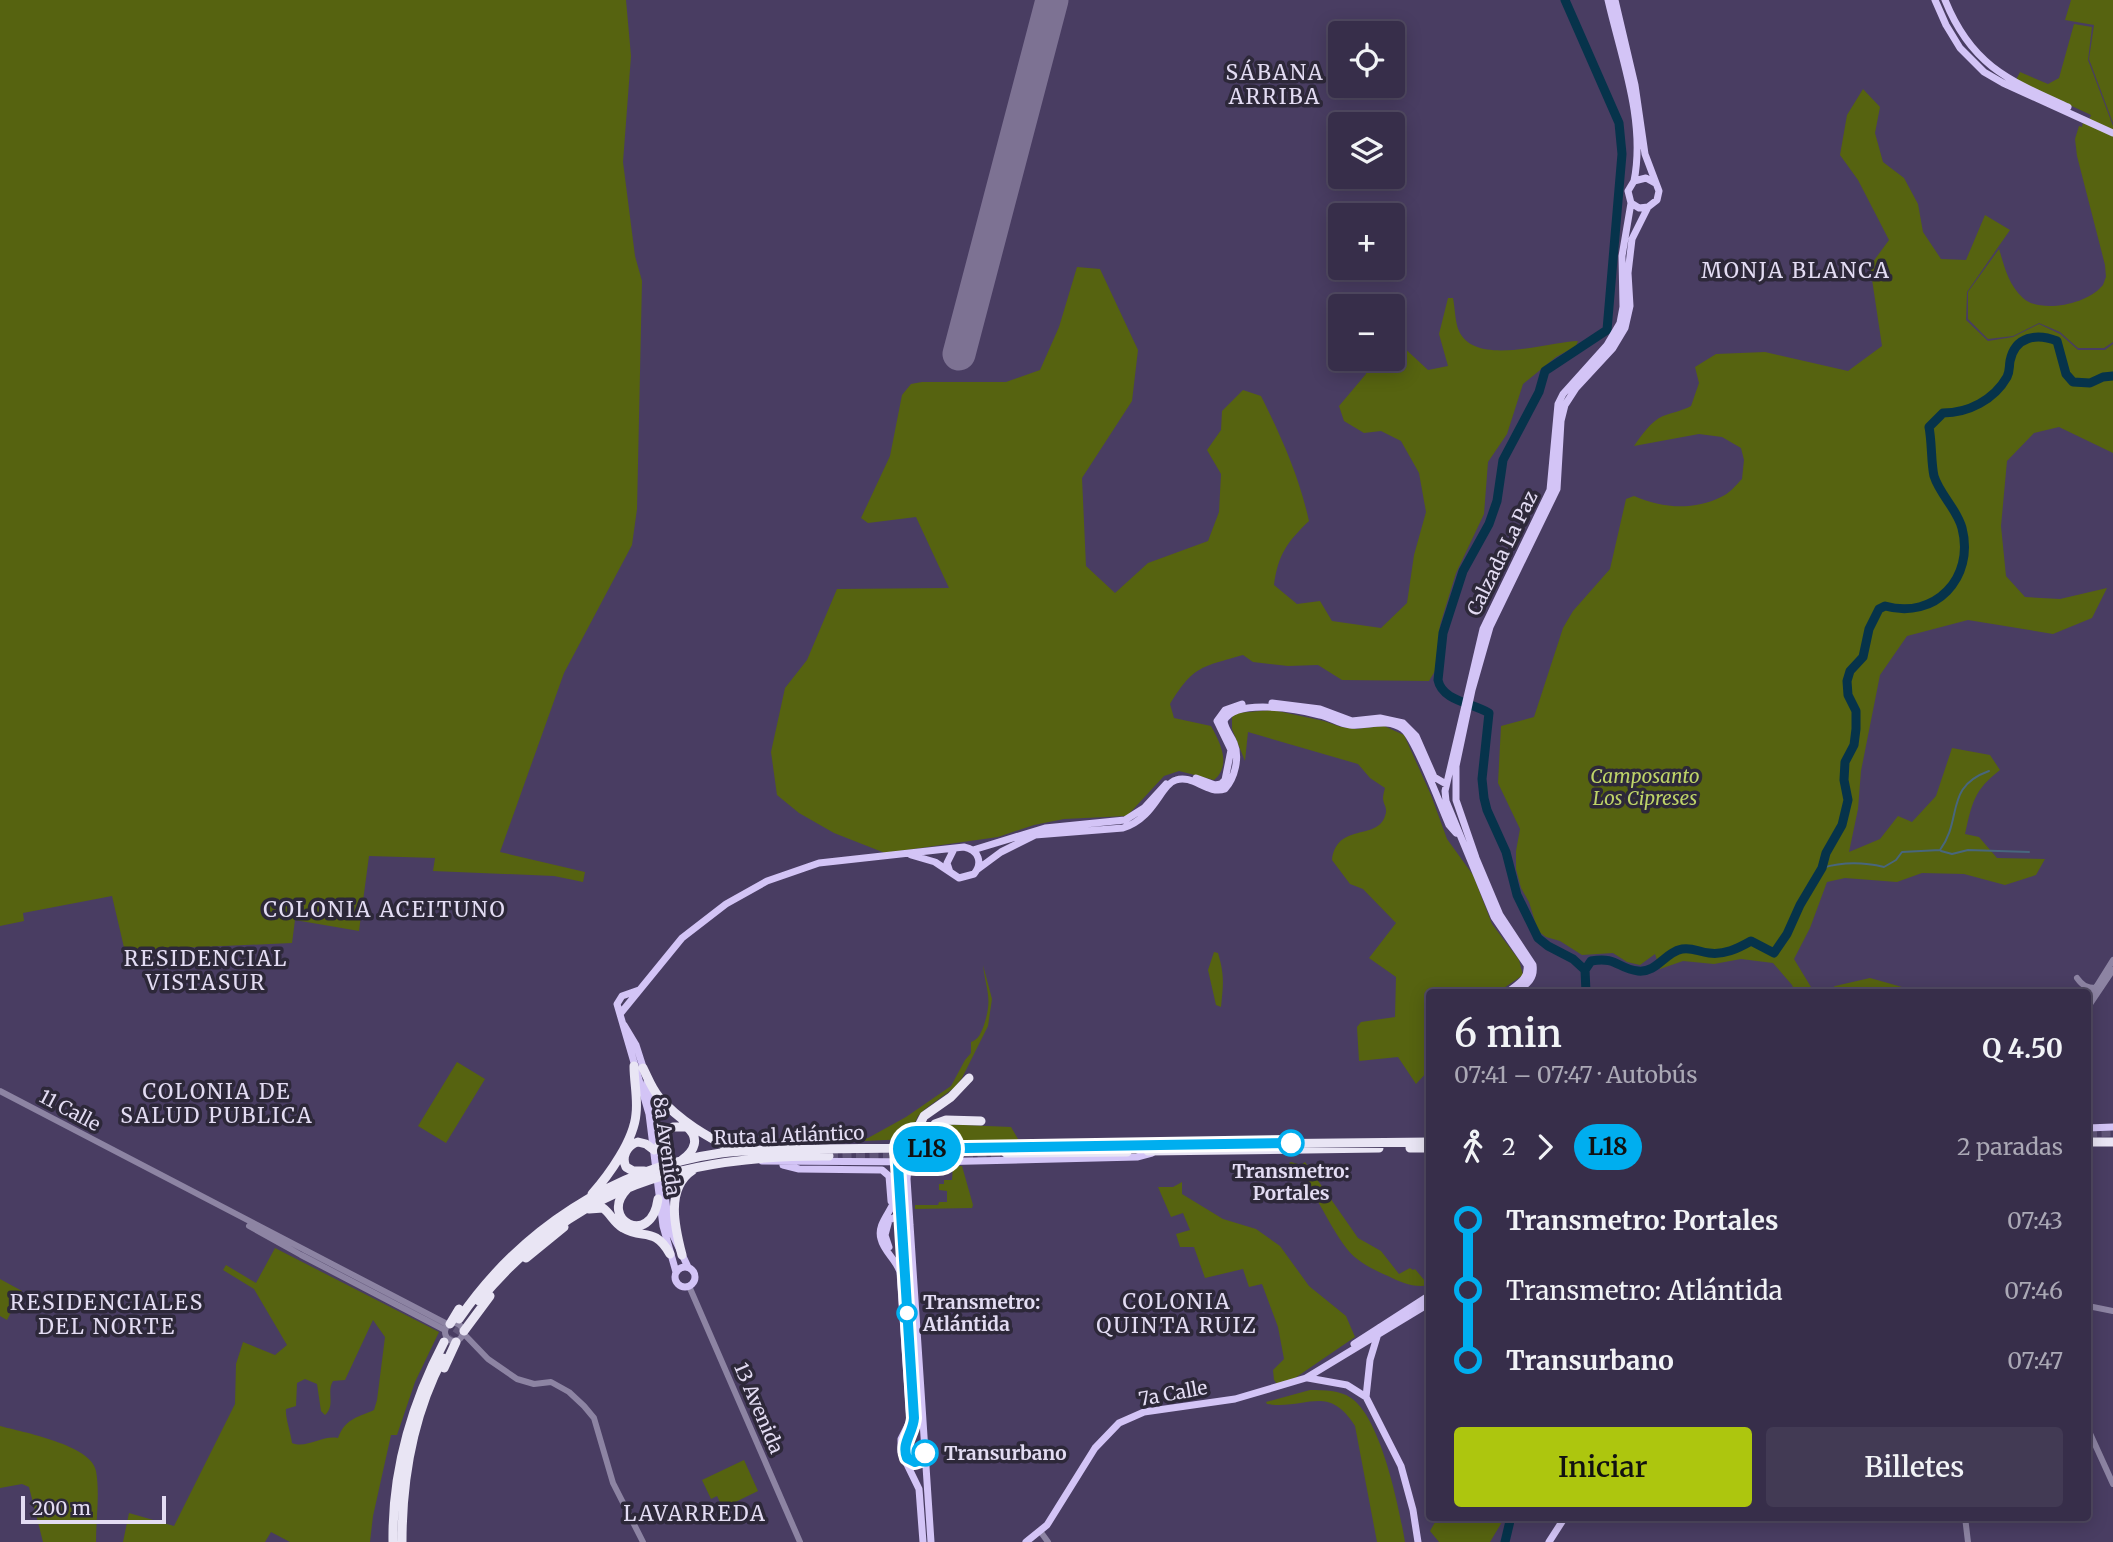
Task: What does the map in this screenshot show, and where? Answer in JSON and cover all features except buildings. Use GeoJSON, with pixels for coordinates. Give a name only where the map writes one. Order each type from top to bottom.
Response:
{"type":"FeatureCollection","features":[{"type":"Feature","properties":{"kind":"highway"},"geometry":{"type":"LineString","coordinates":[[639,1067],[658,1097],[675,1113],[737,1152]]}},
{"type":"Feature","properties":{"kind":"highway"},"geometry":{"type":"LineString","coordinates":[[580,1209],[606,1177],[633,1129],[639,1067]]}},
{"type":"Feature","properties":{"kind":"highway"},"geometry":{"type":"LineString","coordinates":[[886,1149],[894,1144],[912,1141],[925,1116],[951,1097],[969,1078]]}},
{"type":"Feature","properties":{"kind":"highway"},"geometry":{"type":"LineString","coordinates":[[951,1097],[966,1093]]}},
{"type":"Feature","properties":{"kind":"highway"},"geometry":{"type":"LineString","coordinates":[[971,1148],[937,1140],[932,1132],[935,1124],[940,1121],[967,1118],[981,1121]]}},
{"type":"Feature","properties":{"kind":"highway"},"geometry":{"type":"LineString","coordinates":[[650,1171],[628,1169],[624,1165],[626,1151],[634,1143],[643,1142],[657,1147],[673,1127],[682,1126],[691,1130],[695,1138],[694,1149],[677,1163]]}},
{"type":"Feature","properties":{"kind":"highway","name":"Ruta al Atlántico"},"geometry":{"type":"LineString","coordinates":[[1006,1153],[1374,1146],[1426,1142]]}},
{"type":"Feature","properties":{"kind":"highway"},"geometry":{"type":"LineString","coordinates":[[2091,1142],[2113,1142]]}},
{"type":"Feature","properties":{"kind":"highway","name":"Ruta al Atlántico"},"geometry":{"type":"LineString","coordinates":[[454,1332],[514,1261],[610,1187],[650,1171],[709,1155],[737,1152],[971,1148],[1426,1148]]}},
{"type":"Feature","properties":{"kind":"highway","name":"Ruta al Atlántico"},"geometry":{"type":"LineString","coordinates":[[454,1332],[502,1265],[524,1243],[565,1212],[580,1209],[630,1186],[699,1166],[746,1159],[829,1156]]}},
{"type":"Feature","properties":{"kind":"highway"},"geometry":{"type":"LineString","coordinates":[[682,1255],[676,1223],[676,1193],[687,1174],[699,1166]]}},
{"type":"Feature","properties":{"kind":"highway"},"geometry":{"type":"LineString","coordinates":[[630,1186],[619,1200],[618,1210],[622,1220],[628,1224],[638,1226],[650,1221],[660,1196]]}},
{"type":"Feature","properties":{"kind":"highway"},"geometry":{"type":"LineString","coordinates":[[580,1209],[606,1209],[621,1228],[655,1237],[664,1244],[670,1254]]}},
{"type":"Feature","properties":{"kind":"highway"},"geometry":{"type":"LineString","coordinates":[[404,1464],[411,1461],[454,1332]]}},
{"type":"Feature","properties":{"kind":"highway"},"geometry":{"type":"LineString","coordinates":[[402,1542],[404,1464],[399,1449],[401,1437],[411,1401],[439,1339],[454,1332]]}},
{"type":"Feature","properties":{"kind":"highway"},"geometry":{"type":"LineString","coordinates":[[393,1542],[394,1498],[404,1464]]}},
{"type":"Feature","properties":{"kind":"main road"},"geometry":{"type":"LineString","coordinates":[[1608,0],[1634,111],[1637,155],[1634,181],[1628,191],[1632,202],[1639,208],[1648,208],[1655,204],[1659,195],[1645,154],[1635,85],[1615,0]]}},
{"type":"Feature","properties":{"kind":"main road"},"geometry":{"type":"LineString","coordinates":[[1935,0],[1949,30],[1973,64],[2003,83],[2113,130]]}},
{"type":"Feature","properties":{"kind":"main road"},"geometry":{"type":"LineString","coordinates":[[1945,0],[1965,38],[1987,64],[2008,79],[2078,115]]}},
{"type":"Feature","properties":{"kind":"main road"},"geometry":{"type":"LineString","coordinates":[[1973,64],[1987,64]]}},
{"type":"Feature","properties":{"kind":"main road"},"geometry":{"type":"LineString","coordinates":[[1634,181],[1646,178],[1655,183]]}},
{"type":"Feature","properties":{"kind":"main road","name":"Calzada La Paz"},"geometry":{"type":"LineString","coordinates":[[1470,690],[1480,637],[1490,610],[1550,490],[1556,416],[1560,399],[1607,345],[1620,323],[1623,307],[1623,250],[1632,202]]}},
{"type":"Feature","properties":{"kind":"main road","name":"Calzada La Paz"},"geometry":{"type":"LineString","coordinates":[[1512,989],[1524,979],[1528,972],[1527,965],[1494,916],[1446,801],[1446,787],[1470,690],[1492,624],[1556,493],[1561,421],[1565,405],[1576,388],[1614,348],[1625,328],[1630,306],[1628,273],[1632,239],[1648,208]]}},
{"type":"Feature","properties":{"kind":"main road"},"geometry":{"type":"LineString","coordinates":[[973,850],[1038,829],[1125,820],[1140,812],[1174,777],[1186,776],[1214,785],[1221,784],[1227,776],[1231,754],[1217,720],[1225,709],[1242,704],[1290,704],[1320,709],[1348,720],[1380,718],[1399,721],[1413,732],[1434,777],[1449,787],[1454,809],[1461,817]]}},
{"type":"Feature","properties":{"kind":"main road"},"geometry":{"type":"LineString","coordinates":[[904,853],[926,859],[965,879],[1008,847],[1035,835],[1132,825],[1145,817],[1168,786],[1176,780],[1188,780],[1215,791],[1225,789],[1232,779],[1236,754],[1235,744],[1223,721],[1232,712],[1261,707],[1301,711],[1348,725],[1382,723],[1397,726],[1410,736],[1450,825],[1462,842]]}},
{"type":"Feature","properties":{"kind":"main road","name":"Calzada La Paz"},"geometry":{"type":"LineString","coordinates":[[1464,713],[1456,766],[1455,791],[1458,806],[1500,915],[1529,955],[1533,965],[1530,981],[1520,989]]}},
{"type":"Feature","properties":{"kind":"main road"},"geometry":{"type":"LineString","coordinates":[[1432,785],[1446,787]]}},
{"type":"Feature","properties":{"kind":"main road"},"geometry":{"type":"LineString","coordinates":[[620,1014],[670,950],[695,927],[752,888],[806,866],[843,859],[964,847],[973,850],[978,857],[978,869]]}},
{"type":"Feature","properties":{"kind":"main road"},"geometry":{"type":"LineString","coordinates":[[950,873],[947,863],[954,849]]}},
{"type":"Feature","properties":{"kind":"main road","name":"8a Avenida"},"geometry":{"type":"LineString","coordinates":[[641,989],[622,996],[617,1003],[624,1025],[636,1045],[639,1067],[655,1113],[660,1196],[670,1254],[676,1272]]}},
{"type":"Feature","properties":{"kind":"main road"},"geometry":{"type":"LineString","coordinates":[[2091,1128],[2113,1127]]}},
{"type":"Feature","properties":{"kind":"main road"},"geometry":{"type":"LineString","coordinates":[[893,1257],[882,1244],[880,1234],[899,1187],[897,1149]]}},
{"type":"Feature","properties":{"kind":"main road","name":"Ruta al Atlántico"},"geometry":{"type":"LineString","coordinates":[[746,1159],[772,1163],[912,1162],[1137,1157],[1156,1151]]}},
{"type":"Feature","properties":{"kind":"main road"},"geometry":{"type":"LineString","coordinates":[[912,1162],[907,1174],[931,1542]]}},
{"type":"Feature","properties":{"kind":"main road"},"geometry":{"type":"LineString","coordinates":[[772,1163],[799,1169],[882,1170],[887,1173],[891,1182],[890,1210]]}},
{"type":"Feature","properties":{"kind":"main road","name":"8a Avenida"},"geometry":{"type":"LineString","coordinates":[[660,1196],[669,1227],[688,1267]]}},
{"type":"Feature","properties":{"kind":"main road"},"geometry":{"type":"LineString","coordinates":[[910,1226],[898,1216],[889,1220],[885,1235],[900,1272],[910,1421],[901,1438],[901,1452],[919,1489],[923,1542]]}},
{"type":"Feature","properties":{"kind":"main road"},"geometry":{"type":"LineString","coordinates":[[688,1267],[693,1270],[694,1282],[683,1287],[677,1284],[676,1272],[688,1267]]}},
{"type":"Feature","properties":{"kind":"main road","name":"7a Calle"},"geometry":{"type":"LineString","coordinates":[[1026,1542],[1050,1521],[1101,1441],[1119,1423],[1144,1412],[1235,1399],[1303,1379],[1426,1299]]}},
{"type":"Feature","properties":{"kind":"main road"},"geometry":{"type":"LineString","coordinates":[[1366,1397],[1370,1360],[1379,1331]]}},
{"type":"Feature","properties":{"kind":"main road"},"geometry":{"type":"LineString","coordinates":[[1303,1379],[1340,1383],[1352,1387],[1366,1397],[1401,1466],[1413,1510],[1418,1542]]}},
{"type":"Feature","properties":{"kind":"main road"},"geometry":{"type":"LineString","coordinates":[[1549,1542],[1562,1521]]}},
{"type":"Feature","properties":{"kind":"street"},"geometry":{"type":"LineString","coordinates":[[2091,995],[2113,960]]}},
{"type":"Feature","properties":{"kind":"street"},"geometry":{"type":"LineString","coordinates":[[2091,1003],[2113,970]]}},
{"type":"Feature","properties":{"kind":"street"},"geometry":{"type":"LineString","coordinates":[[2077,978],[2088,988],[2095,988]]}},
{"type":"Feature","properties":{"kind":"street","name":"11 Calle"},"geometry":{"type":"LineString","coordinates":[[0,1091],[454,1332]]}},
{"type":"Feature","properties":{"kind":"street","name":"13 Avenida"},"geometry":{"type":"LineString","coordinates":[[689,1286],[800,1542]]}},
{"type":"Feature","properties":{"kind":"street"},"geometry":{"type":"LineString","coordinates":[[2091,1307],[2113,1311]]}},
{"type":"Feature","properties":{"kind":"street"},"geometry":{"type":"LineString","coordinates":[[454,1332],[500,1369],[517,1379],[534,1384],[551,1382],[569,1392],[584,1406],[594,1418],[613,1483],[643,1542]]}},
{"type":"Feature","properties":{"kind":"street"},"geometry":{"type":"LineString","coordinates":[[2091,1436],[2113,1484]]}},
{"type":"Feature","properties":{"kind":"street"},"geometry":{"type":"LineString","coordinates":[[1965,1521],[1968,1542]]}},
{"type":"Feature","properties":{"kind":"street"},"geometry":{"type":"LineString","coordinates":[[1040,1531],[1048,1542]]}},
{"type":"Feature","properties":{"kind":"green space"},"geometry":{"type":"Polygon","coordinates":[[[0,0],[626,0],[631,56],[623,162],[635,256],[642,281],[637,509],[632,545],[564,673],[500,852],[585,872],[583,882],[554,876],[433,871],[435,858],[369,856],[359,931],[295,920],[292,943],[158,949],[126,956],[112,896],[23,913],[24,921],[0,926],[0,0]]]}},
{"type":"Feature","properties":{"kind":"green space"},"geometry":{"type":"Polygon","coordinates":[[[2071,0],[2113,0],[2113,123],[2089,59],[2094,25],[2065,20],[2071,0]]]}},
{"type":"Feature","properties":{"kind":"green space"},"geometry":{"type":"Polygon","coordinates":[[[2074,24],[2092,27],[2088,60],[2113,126],[2113,342],[2104,348],[2078,348],[2060,332],[2039,323],[2013,336],[1988,339],[1968,319],[1968,292],[1999,249],[2014,287],[2031,303],[2051,306],[2075,302],[2094,293],[2102,286],[2106,277],[2075,139],[2079,126],[2082,127],[2083,122],[2088,123],[2091,115],[2016,80],[2020,72],[2048,84],[2059,78],[2074,24]]]}},
{"type":"Feature","properties":{"kind":"green space","name":"Camposanto Los Cipreses"},"geometry":{"type":"Polygon","coordinates":[[[1863,89],[1880,107],[1875,133],[1883,162],[1904,178],[1918,204],[1923,232],[1941,259],[1966,260],[1985,215],[2010,230],[1967,292],[1966,320],[1988,341],[2013,337],[2039,324],[2060,334],[2078,350],[2105,350],[2113,344],[2113,453],[2059,427],[2034,433],[2007,461],[2001,526],[2006,576],[2025,597],[2060,599],[2107,588],[2092,618],[2053,634],[1968,620],[1907,636],[1880,675],[1861,771],[1858,809],[1849,852],[1880,839],[1898,816],[1912,822],[1936,796],[1952,748],[1990,755],[2000,770],[1975,798],[1965,834],[1979,837],[1997,858],[2045,859],[2036,875],[2005,885],[1964,874],[1922,873],[1897,882],[1845,878],[1827,882],[1810,928],[1794,959],[1812,989],[1794,989],[1773,963],[1741,959],[1714,964],[1683,961],[1660,969],[1655,954],[1640,965],[1627,962],[1613,953],[1582,955],[1538,931],[1529,902],[1521,888],[1516,869],[1520,829],[1498,783],[1501,726],[1534,717],[1563,628],[1573,611],[1610,569],[1626,499],[1634,496],[1655,503],[1688,506],[1724,496],[1742,479],[1744,460],[1741,448],[1722,437],[1699,434],[1634,446],[1654,421],[1691,406],[1699,383],[1695,367],[1716,354],[1765,352],[1848,371],[1882,346],[1870,266],[1889,240],[1858,180],[1840,155],[1847,115],[1863,89]]]}},
{"type":"Feature","properties":{"kind":"green space"},"geometry":{"type":"Polygon","coordinates":[[[1077,267],[1100,269],[1138,350],[1132,401],[1082,478],[1086,566],[1115,593],[1148,563],[1208,541],[1219,512],[1221,474],[1207,450],[1221,430],[1222,411],[1243,390],[1261,396],[1289,457],[1309,521],[1285,550],[1278,565],[1274,585],[1297,604],[1320,601],[1332,621],[1381,628],[1407,603],[1414,555],[1426,512],[1419,473],[1401,441],[1381,431],[1364,433],[1344,421],[1339,406],[1367,371],[1405,371],[1405,349],[1428,370],[1448,366],[1439,334],[1448,298],[1453,298],[1459,331],[1467,342],[1480,348],[1513,350],[1578,341],[1576,346],[1556,357],[1523,384],[1507,434],[1488,462],[1484,514],[1456,573],[1440,625],[1435,671],[1429,681],[1342,680],[1318,665],[1288,666],[1253,662],[1243,655],[1208,665],[1186,682],[1170,704],[1174,718],[1211,726],[1223,753],[1222,767],[1214,780],[1179,771],[1164,776],[1127,816],[1064,819],[1034,825],[998,837],[885,853],[834,833],[799,813],[777,795],[771,752],[785,688],[807,660],[837,589],[949,588],[916,517],[868,523],[861,518],[890,456],[902,395],[911,384],[922,382],[1006,382],[1040,370],[1059,327],[1077,267]]]}},
{"type":"Feature","properties":{"kind":"green space"},"geometry":{"type":"Polygon","coordinates":[[[1273,710],[1341,727],[1356,729],[1384,726],[1404,735],[1447,839],[1473,875],[1492,924],[1519,960],[1523,975],[1502,989],[1426,989],[1426,1073],[1416,1084],[1398,1057],[1359,1061],[1357,1027],[1361,1022],[1395,1017],[1396,977],[1369,958],[1396,923],[1363,889],[1350,884],[1332,860],[1335,848],[1341,841],[1381,824],[1386,813],[1383,799],[1385,788],[1370,778],[1358,764],[1248,732],[1245,761],[1232,729],[1232,717],[1237,713],[1273,710]]]}},
{"type":"Feature","properties":{"kind":"green space"},"geometry":{"type":"Polygon","coordinates":[[[1214,952],[1218,953],[1223,975],[1221,1007],[1216,1005],[1208,970],[1214,952]]]}},
{"type":"Feature","properties":{"kind":"green space"},"geometry":{"type":"Polygon","coordinates":[[[983,965],[992,999],[988,1026],[962,1078],[954,1088],[918,1116],[908,1139],[819,1143],[818,1137],[823,1141],[868,1138],[906,1117],[951,1086],[971,1053],[971,1042],[979,1035],[987,1015],[988,994],[983,965]]]}},
{"type":"Feature","properties":{"kind":"green space"},"geometry":{"type":"Polygon","coordinates":[[[1870,978],[1906,989],[1830,989],[1870,978]]]}},
{"type":"Feature","properties":{"kind":"green space"},"geometry":{"type":"Polygon","coordinates":[[[457,1062],[485,1079],[446,1143],[418,1126],[457,1062]]]}},
{"type":"Feature","properties":{"kind":"green space"},"geometry":{"type":"Polygon","coordinates":[[[940,1124],[1011,1127],[1018,1139],[1015,1144],[968,1146],[936,1136],[940,1124]]]}},
{"type":"Feature","properties":{"kind":"green space"},"geometry":{"type":"Polygon","coordinates":[[[1305,1162],[1358,1238],[1381,1251],[1399,1274],[1410,1268],[1415,1269],[1426,1281],[1426,1285],[1403,1283],[1356,1258],[1340,1239],[1306,1183],[1289,1163],[1301,1165],[1305,1162]]]}},
{"type":"Feature","properties":{"kind":"green space"},"geometry":{"type":"Polygon","coordinates":[[[953,1166],[962,1166],[972,1208],[915,1209],[915,1205],[938,1205],[939,1202],[947,1202],[947,1191],[939,1190],[939,1184],[944,1184],[944,1180],[952,1180],[953,1166]]]}},
{"type":"Feature","properties":{"kind":"green space"},"geometry":{"type":"Polygon","coordinates":[[[1182,1182],[1182,1194],[1223,1219],[1256,1229],[1280,1246],[1309,1286],[1346,1316],[1355,1337],[1295,1378],[1277,1384],[1273,1370],[1284,1359],[1278,1327],[1262,1284],[1249,1287],[1243,1269],[1205,1278],[1194,1247],[1180,1247],[1176,1234],[1190,1230],[1183,1213],[1171,1217],[1158,1187],[1173,1187],[1182,1182]]]}},
{"type":"Feature","properties":{"kind":"green space"},"geometry":{"type":"Polygon","coordinates":[[[275,1248],[439,1332],[415,1382],[397,1435],[391,1435],[370,1542],[290,1542],[271,1532],[265,1542],[123,1542],[129,1513],[174,1526],[235,1404],[236,1364],[243,1342],[275,1355],[287,1345],[254,1289],[223,1270],[226,1265],[256,1283],[275,1248]],[[373,1320],[345,1380],[333,1381],[330,1407],[325,1415],[321,1411],[317,1384],[305,1379],[297,1383],[296,1406],[286,1409],[292,1443],[303,1444],[338,1438],[348,1423],[374,1410],[385,1337],[373,1320]]]}},
{"type":"Feature","properties":{"kind":"green space"},"geometry":{"type":"Polygon","coordinates":[[[0,1279],[22,1291],[7,1320],[0,1316],[0,1279]]]}},
{"type":"Feature","properties":{"kind":"green space"},"geometry":{"type":"Polygon","coordinates":[[[1310,1390],[1342,1393],[1362,1408],[1380,1443],[1387,1464],[1405,1542],[1377,1542],[1355,1426],[1345,1413],[1326,1402],[1281,1405],[1266,1402],[1310,1390]]]}},
{"type":"Feature","properties":{"kind":"green space"},"geometry":{"type":"Polygon","coordinates":[[[0,1426],[55,1441],[70,1447],[92,1462],[98,1488],[96,1542],[43,1542],[29,1487],[22,1484],[0,1488],[0,1426]]]}},
{"type":"Feature","properties":{"kind":"green space","name":"LAVARREDA"},"geometry":{"type":"Polygon","coordinates":[[[744,1460],[758,1491],[723,1508],[717,1496],[711,1499],[702,1480],[744,1460]]]}},
{"type":"Feature","properties":{"kind":"green space"},"geometry":{"type":"Polygon","coordinates":[[[1436,1521],[1503,1521],[1490,1542],[1439,1542],[1430,1531],[1436,1521]]]}},
{"type":"Feature","properties":{"kind":"waterway"},"geometry":{"type":"LineString","coordinates":[[1565,0],[1619,123],[1622,154],[1607,330],[1545,371],[1539,392],[1503,460],[1497,501],[1489,524],[1463,571],[1443,633],[1438,680],[1445,693],[1489,713],[1482,779],[1487,810],[1506,852],[1517,895],[1538,938],[1573,959],[1585,970],[1586,989]]}},
{"type":"Feature","properties":{"kind":"waterway"},"geometry":{"type":"LineString","coordinates":[[1585,970],[1591,961],[1606,960],[1631,970],[1645,971],[1682,949],[1720,953],[1751,941],[1774,953],[1787,934],[1842,825],[1848,800],[1844,780],[1845,762],[1854,745],[1856,729],[1856,711],[1848,695],[1847,681],[1850,671],[1863,657],[1869,629],[1879,609],[1885,606],[1903,609],[1920,607],[1935,601],[1957,578],[1962,563],[1962,528],[1934,476],[1929,427],[1943,413],[1962,411],[1988,398],[2007,377],[2017,346],[2035,337],[2057,341],[2066,374],[2073,382],[2090,383],[2113,376]]}},
{"type":"Feature","properties":{"kind":"waterway"},"geometry":{"type":"LineString","coordinates":[[1822,868],[1853,863],[1884,867],[1896,860],[1902,852],[1940,850],[1947,838],[1960,795],[1975,778],[1989,771]]}},
{"type":"Feature","properties":{"kind":"waterway"},"geometry":{"type":"LineString","coordinates":[[1941,851],[1952,854],[1968,850],[2029,852]]}},
{"type":"Feature","properties":{"kind":"waterway"},"geometry":{"type":"LineString","coordinates":[[1505,1542],[1510,1521]]}},
{"type":"Feature","properties":{"kind":"runway"},"geometry":{"type":"LineString","coordinates":[[959,354],[1052,0]]}},
{"type":"Feature","properties":{"kind":"tunnel"},"geometry":{"type":"LineString","coordinates":[[2091,1133],[2113,1132]]}},
{"type":"Feature","properties":{"kind":"tunnel"},"geometry":{"type":"LineString","coordinates":[[829,1156],[1006,1153]]}},
{"type":"Feature","properties":{"kind":"tunnel"},"geometry":{"type":"LineString","coordinates":[[449,1345],[464,1322]]}},
{"type":"Feature","properties":{"kind":"bus line","name":"L18"},"geometry":{"type":"LineString","coordinates":[[925,1453],[921,1460],[915,1462],[907,1458],[905,1451],[914,1418],[897,1149],[1291,1143]]}},
{"type":"Feature","properties":{"kind":"place","name":"Transmetro: Portales"},"geometry":{"type":"Point","coordinates":[1291,1143]}},
{"type":"Feature","properties":{"kind":"place","name":"Transmetro: Atlántida"},"geometry":{"type":"Point","coordinates":[907,1313]}},
{"type":"Feature","properties":{"kind":"place","name":"Transurbano"},"geometry":{"type":"Point","coordinates":[925,1453]}},
{"type":"Feature","properties":{"kind":"district","name":"SÁBANA ARRIBA"},"geometry":{"type":"Point","coordinates":[1275,85]}},
{"type":"Feature","properties":{"kind":"district","name":"MONJA BLANCA"},"geometry":{"type":"Point","coordinates":[1796,271]}},
{"type":"Feature","properties":{"kind":"district","name":"COLONIA ACEITUNO"},"geometry":{"type":"Point","coordinates":[385,910]}},
{"type":"Feature","properties":{"kind":"district","name":"RESIDENCIAL VISTASUR"},"geometry":{"type":"Point","coordinates":[206,971]}},
{"type":"Feature","properties":{"kind":"district","name":"COLONIA DE SALUD PUBLICA"},"geometry":{"type":"Point","coordinates":[217,1104]}},
{"type":"Feature","properties":{"kind":"district","name":"COLONIA QUINTA RUIZ"},"geometry":{"type":"Point","coordinates":[1177,1314]}},
{"type":"Feature","properties":{"kind":"district","name":"RESIDENCIALES DEL NORTE"},"geometry":{"type":"Point","coordinates":[107,1315]}},
{"type":"Feature","properties":{"kind":"district","name":"LAVARREDA"},"geometry":{"type":"Point","coordinates":[695,1514]}}]}
